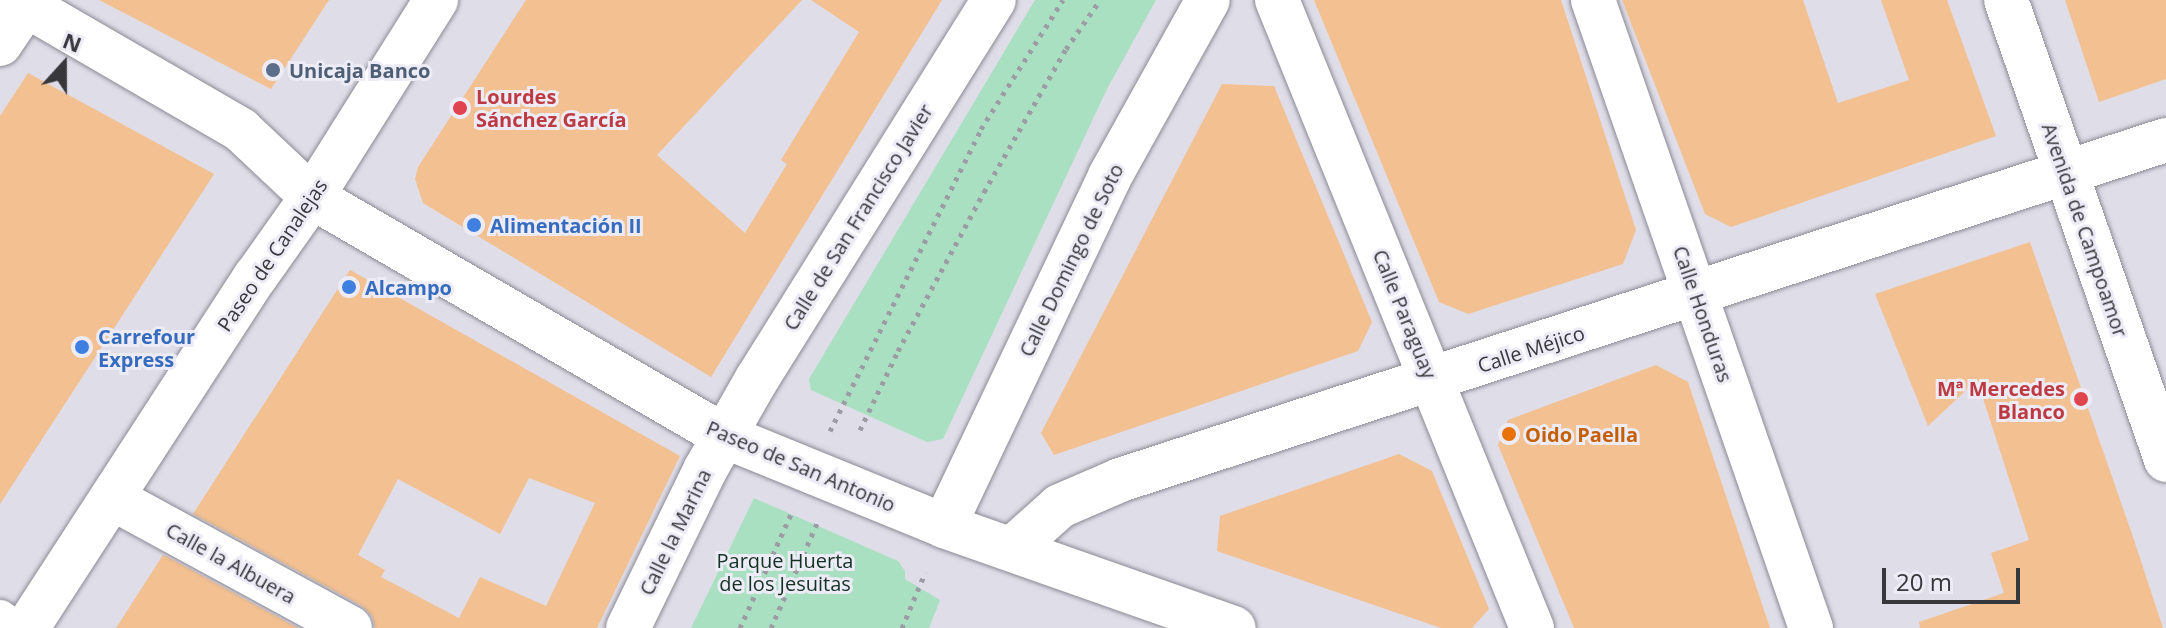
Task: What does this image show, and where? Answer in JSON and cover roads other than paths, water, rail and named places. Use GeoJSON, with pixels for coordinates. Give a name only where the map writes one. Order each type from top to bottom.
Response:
{"type":"FeatureCollection","features":[{"type":"Feature","properties":{"kind":"main road","name":"Paseo de Canalejas"},"geometry":{"type":"LineString","coordinates":[[27,628],[256,276],[312,197],[436,0]]}},
{"type":"Feature","properties":{"kind":"main road","name":"Calle de San Francisco Javier"},"geometry":{"type":"LineString","coordinates":[[724,436],[994,0]]}},
{"type":"Feature","properties":{"kind":"main road","name":"Calle Domingo de Soto"},"geometry":{"type":"LineString","coordinates":[[944,526],[1110,176],[1208,0]]}},
{"type":"Feature","properties":{"kind":"main road","name":"Calle Paraguay"},"geometry":{"type":"LineString","coordinates":[[1277,0],[1532,628]]}},
{"type":"Feature","properties":{"kind":"main road","name":"Calle Honduras"},"geometry":{"type":"LineString","coordinates":[[1593,0],[1698,295],[1811,628]]}},
{"type":"Feature","properties":{"kind":"main road","name":"Avenida de Campoamor"},"geometry":{"type":"LineString","coordinates":[[2006,0],[2064,176],[2166,460]]}},
{"type":"Feature","properties":{"kind":"main road","name":"Paseo de San Antonio"},"geometry":{"type":"LineString","coordinates":[[24,2],[241,130],[312,197],[724,436],[810,474],[944,526],[1234,628]]}},
{"type":"Feature","properties":{"kind":"main road"},"geometry":{"type":"LineString","coordinates":[[0,44],[24,2]]}},
{"type":"Feature","properties":{"kind":"main road","name":"Calle Méjico"},"geometry":{"type":"LineString","coordinates":[[1013,548],[1060,506],[1120,480],[1698,295],[2166,140]]}},
{"type":"Feature","properties":{"kind":"main road","name":"Calle la Marina"},"geometry":{"type":"LineString","coordinates":[[628,628],[724,436]]}},
{"type":"Feature","properties":{"kind":"main road","name":"Calle la Albuera"},"geometry":{"type":"LineString","coordinates":[[112,498],[350,628]]}},
{"type":"Feature","properties":{"kind":"street"},"geometry":{"type":"LineString","coordinates":[[0,618],[14,628]]}},
{"type":"Feature","properties":{"kind":"place","name":"Unicaja Banco"},"geometry":{"type":"Point","coordinates":[273,70]}},
{"type":"Feature","properties":{"kind":"place","name":"Lourdes Sánchez García"},"geometry":{"type":"Point","coordinates":[460,108]}},
{"type":"Feature","properties":{"kind":"place","name":"Alimentación II"},"geometry":{"type":"Point","coordinates":[474,225]}},
{"type":"Feature","properties":{"kind":"place","name":"Alcampo"},"geometry":{"type":"Point","coordinates":[349,287]}},
{"type":"Feature","properties":{"kind":"place","name":"Carrefour Express"},"geometry":{"type":"Point","coordinates":[82,347]}},
{"type":"Feature","properties":{"kind":"place","name":"Mª Mercedes Blanco"},"geometry":{"type":"Point","coordinates":[2081,399]}},
{"type":"Feature","properties":{"kind":"place","name":"Oido Paella"},"geometry":{"type":"Point","coordinates":[1509,434]}},
{"type":"Feature","properties":{"kind":"park label","name":"Parque Huerta de los Jesuitas"},"geometry":{"type":"Point","coordinates":[785,572]}}]}
